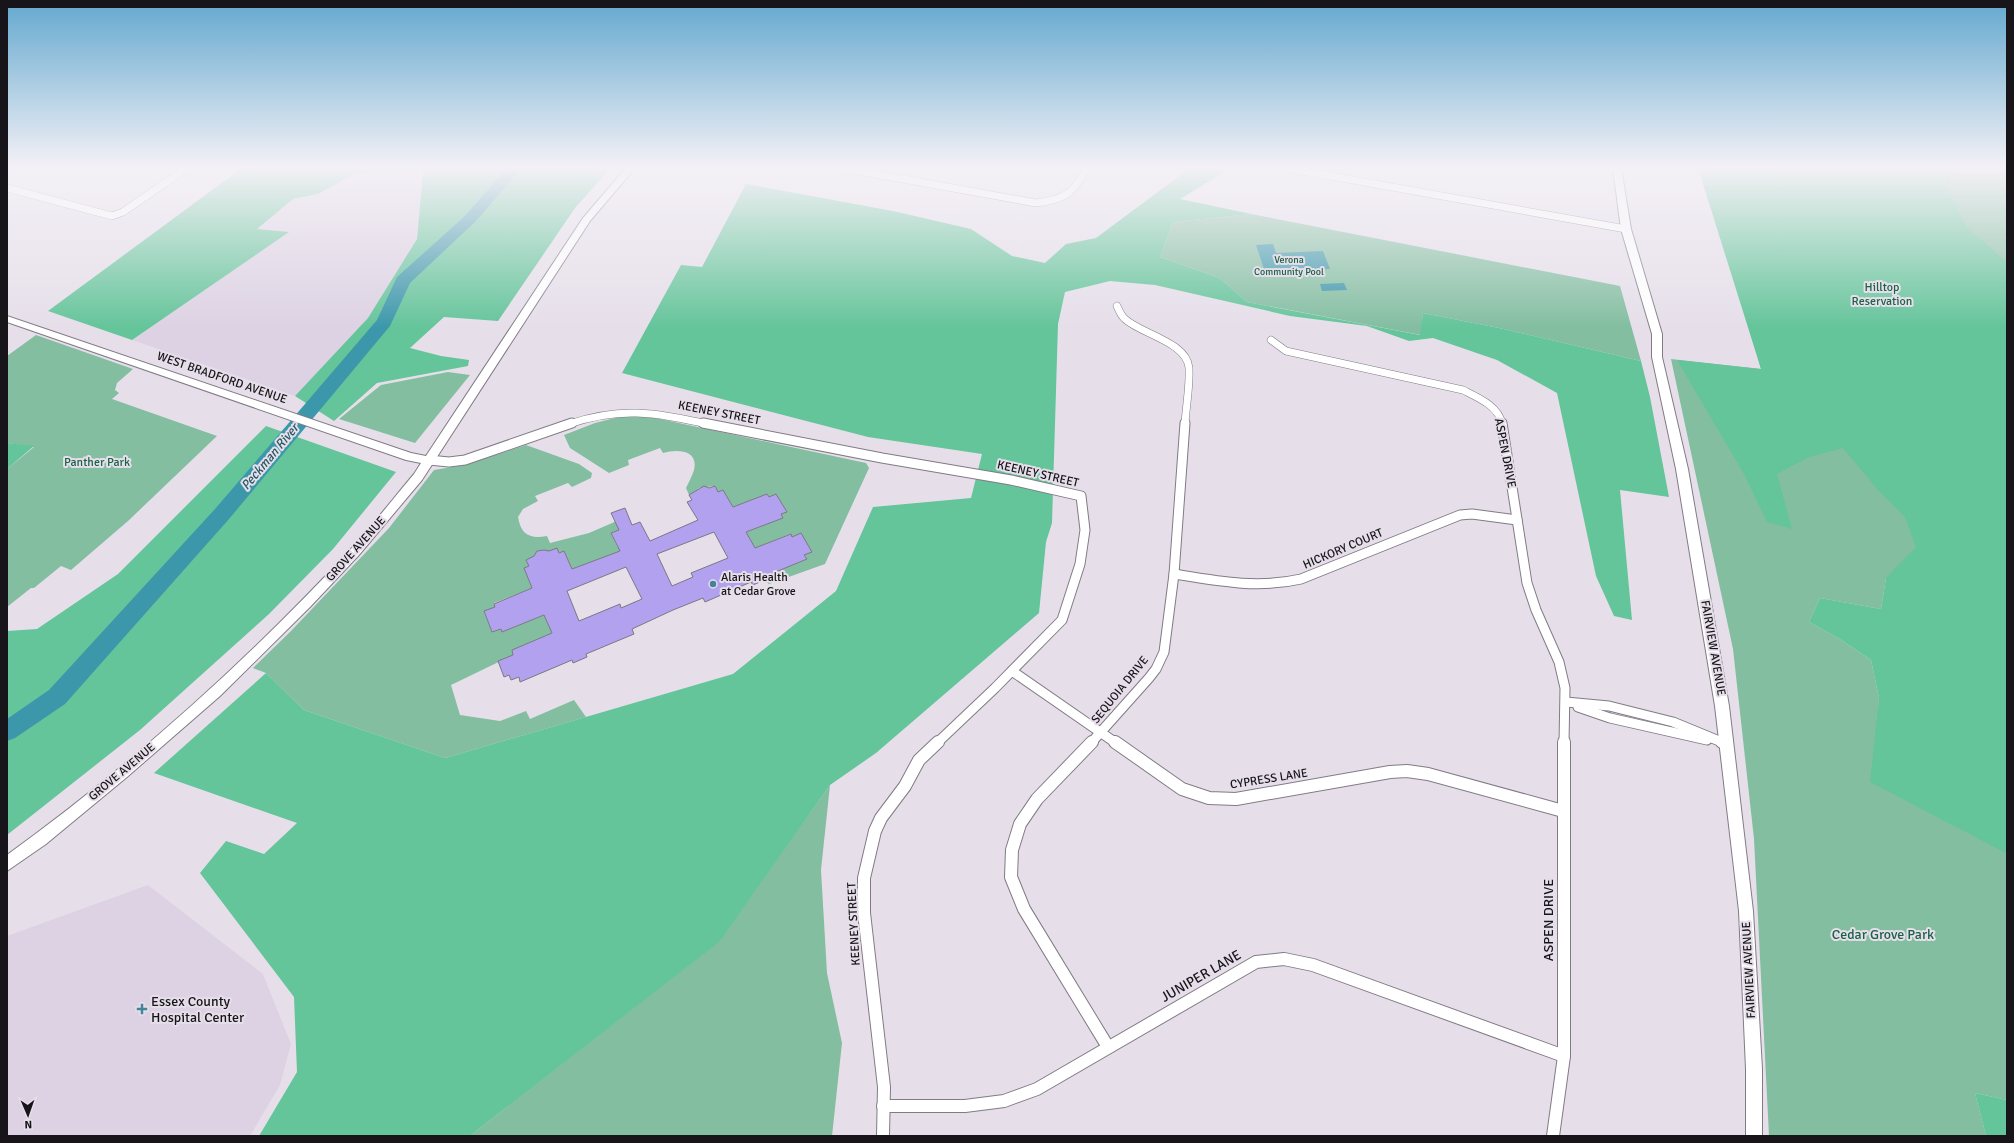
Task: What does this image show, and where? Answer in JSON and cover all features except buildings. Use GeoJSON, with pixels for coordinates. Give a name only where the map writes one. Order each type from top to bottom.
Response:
{"type":"FeatureCollection","features":[{"type":"Feature","properties":{"kind":"street","name":"GROVE AVENUE"},"geometry":{"type":"LineString","coordinates":[[7,864],[41,839],[122,773],[240,670],[355,552],[396,504],[429,460],[585,221]]}},
{"type":"Feature","properties":{"kind":"street"},"geometry":{"type":"LineString","coordinates":[[1579,221],[1626,230]]}},
{"type":"Feature","properties":{"kind":"street","name":"FAIRVIEW AVENUE"},"geometry":{"type":"LineString","coordinates":[[1625,221],[1658,334],[1657,358],[1682,469],[1722,706],[1746,911],[1754,1069],[1754,1136]]}},
{"type":"Feature","properties":{"kind":"street","name":"SEQUOIA DRIVE"},"geometry":{"type":"LineString","coordinates":[[1108,1047],[1024,909],[1011,877],[1012,850],[1020,824],[1037,799],[1100,734],[1149,678],[1161,660],[1166,643],[1174,574],[1189,367],[1184,355],[1177,348],[1125,319],[1117,306]]}},
{"type":"Feature","properties":{"kind":"street","name":"WEST BRADFORD AVENUE"},"geometry":{"type":"LineString","coordinates":[[7,319],[410,457],[429,460]]}},
{"type":"Feature","properties":{"kind":"street","name":"ASPEN DRIVE"},"geometry":{"type":"LineString","coordinates":[[1271,340],[1286,351],[1463,390],[1483,399],[1494,408],[1501,419],[1527,584],[1536,610],[1559,662],[1565,688],[1566,702],[1562,811],[1564,1056],[1553,1136]]}},
{"type":"Feature","properties":{"kind":"street","name":"KEENEY STREET"},"geometry":{"type":"LineString","coordinates":[[429,460],[449,462],[465,460],[585,417],[609,412],[633,411],[654,413],[875,456],[1011,480],[1081,496],[1085,530],[1080,564],[1062,620],[1012,671],[919,760],[905,786],[881,818],[875,831],[864,878],[864,913],[884,1087],[883,1136]]}},
{"type":"Feature","properties":{"kind":"street","name":"HICKORY COURT"},"geometry":{"type":"LineString","coordinates":[[1174,574],[1246,585],[1281,584],[1301,579],[1460,515],[1472,514],[1517,520]]}},
{"type":"Feature","properties":{"kind":"street","name":"CYPRESS LANE"},"geometry":{"type":"LineString","coordinates":[[1012,671],[1100,734],[1182,789],[1209,798],[1236,799],[1390,772],[1407,771],[1428,774],[1562,811]]}},
{"type":"Feature","properties":{"kind":"street"},"geometry":{"type":"LineString","coordinates":[[1566,702],[1610,718],[1674,734],[1726,744]]}},
{"type":"Feature","properties":{"kind":"street","name":"JUNIPER LANE"},"geometry":{"type":"LineString","coordinates":[[883,1106],[965,1106],[1004,1100],[1037,1089],[1256,962],[1284,959],[1313,964],[1564,1056]]}},
{"type":"Feature","properties":{"kind":"shaded area"},"geometry":{"type":"Polygon","coordinates":[[[266,221],[419,221],[417,239],[368,318],[295,396],[132,340],[288,232],[257,229],[266,221]]]}},
{"type":"Feature","properties":{"kind":"shaded area","name":"Essex County Hospital Center"},"geometry":{"type":"Polygon","coordinates":[[[148,885],[263,974],[291,1044],[280,1085],[250,1136],[7,1136],[7,936],[148,885]]]}},
{"type":"Feature","properties":{"kind":"green space"},"geometry":{"type":"Polygon","coordinates":[[[170,221],[266,221],[257,229],[289,232],[132,340],[48,311],[170,221]]]}},
{"type":"Feature","properties":{"kind":"green space"},"geometry":{"type":"Polygon","coordinates":[[[419,221],[566,221],[498,321],[444,317],[410,348],[441,356],[469,360],[468,366],[377,383],[334,421],[295,396],[368,318],[417,239],[419,221]]]}},
{"type":"Feature","properties":{"kind":"green space"},"geometry":{"type":"Polygon","coordinates":[[[726,221],[938,221],[971,229],[1012,256],[1045,263],[1066,244],[1096,238],[1118,221],[1179,221],[1173,222],[1160,257],[1220,278],[1247,302],[1420,335],[1423,313],[1499,328],[1641,361],[1650,397],[1669,497],[1620,490],[1632,620],[1614,616],[1596,576],[1557,393],[1497,360],[1433,338],[1409,341],[1367,326],[1290,316],[1155,285],[1110,281],[1065,292],[1058,324],[1052,523],[1046,542],[1039,613],[876,753],[830,785],[719,942],[470,1136],[259,1136],[297,1072],[294,997],[200,873],[226,841],[264,854],[297,823],[154,773],[266,673],[304,710],[445,758],[733,674],[836,591],[873,507],[971,498],[982,454],[868,437],[622,373],[681,265],[702,267],[726,221]]]}},
{"type":"Feature","properties":{"kind":"green space","name":"Verona Community Pool"},"geometry":{"type":"Polygon","coordinates":[[[1289,221],[1620,286],[1641,361],[1499,328],[1423,313],[1421,335],[1247,302],[1220,278],[1160,257],[1173,222],[1289,221]]]}},
{"type":"Feature","properties":{"kind":"green space","name":"Hilltop Reservation"},"geometry":{"type":"Polygon","coordinates":[[[1715,221],[1964,221],[1967,228],[2007,262],[2007,855],[2006,853],[1870,782],[1879,698],[1871,660],[1838,638],[1809,622],[1820,598],[1881,609],[1886,578],[1916,547],[1905,517],[1878,490],[1843,448],[1809,457],[1777,474],[1792,529],[1767,522],[1744,474],[1677,360],[1761,369],[1715,221]]]}},
{"type":"Feature","properties":{"kind":"green space","name":"Cedar Grove Park"},"geometry":{"type":"Polygon","coordinates":[[[1721,221],[2007,221],[2007,1100],[1975,1093],[1986,1136],[1769,1136],[1754,839],[1733,649],[1671,359],[1761,369],[1721,221]],[[1886,578],[1881,609],[1820,598],[1809,622],[1838,638],[1871,660],[1879,698],[1877,728],[2006,852],[1886,578]]]}},
{"type":"Feature","properties":{"kind":"green space","name":"Panther Park"},"geometry":{"type":"Polygon","coordinates":[[[36,335],[133,369],[117,383],[115,390],[119,393],[112,399],[217,436],[128,521],[71,570],[61,566],[7,607],[7,469],[34,447],[7,443],[7,356],[36,335]]]}},
{"type":"Feature","properties":{"kind":"green space"},"geometry":{"type":"Polygon","coordinates":[[[448,372],[470,375],[415,443],[339,419],[381,385],[448,372]]]}},
{"type":"Feature","properties":{"kind":"green space"},"geometry":{"type":"Polygon","coordinates":[[[623,416],[646,416],[866,463],[869,468],[825,564],[769,584],[761,578],[807,559],[804,555],[801,533],[792,537],[790,534],[755,548],[746,532],[782,518],[781,514],[787,512],[776,494],[769,497],[767,494],[733,507],[723,490],[718,492],[715,486],[699,488],[695,493],[689,495],[686,488],[694,470],[695,463],[693,458],[690,454],[680,451],[663,453],[660,448],[628,460],[629,465],[609,473],[570,448],[564,435],[595,423],[623,416]]]}},
{"type":"Feature","properties":{"kind":"green space"},"geometry":{"type":"Polygon","coordinates":[[[266,426],[396,472],[333,549],[269,614],[140,730],[7,835],[7,631],[37,629],[118,574],[266,426]]]}},
{"type":"Feature","properties":{"kind":"green space"},"geometry":{"type":"Polygon","coordinates":[[[7,443],[34,446],[7,469],[7,443]]]}},
{"type":"Feature","properties":{"kind":"green space"},"geometry":{"type":"Polygon","coordinates":[[[526,445],[579,464],[592,473],[591,478],[572,487],[568,483],[535,496],[538,501],[523,509],[518,517],[521,528],[524,532],[536,537],[547,536],[550,543],[589,533],[619,520],[623,529],[611,533],[617,546],[623,550],[572,569],[564,551],[537,551],[534,557],[526,560],[529,566],[524,568],[532,588],[494,603],[495,607],[484,612],[492,632],[501,629],[502,632],[544,615],[552,633],[512,650],[513,655],[451,685],[460,715],[500,721],[526,711],[530,719],[574,700],[586,717],[445,758],[304,710],[266,673],[253,668],[291,631],[389,528],[434,470],[464,465],[526,445]]]}},
{"type":"Feature","properties":{"kind":"green space"},"geometry":{"type":"Polygon","coordinates":[[[830,785],[821,870],[827,973],[842,1043],[832,1136],[470,1136],[718,942],[830,785]]]}},
{"type":"Feature","properties":{"kind":"green space"},"geometry":{"type":"Polygon","coordinates":[[[1975,1093],[2007,1100],[2007,1136],[1986,1136],[1975,1093]]]}},
{"type":"Feature","properties":{"kind":"water"},"geometry":{"type":"Polygon","coordinates":[[[1273,244],[1276,253],[1323,251],[1330,269],[1265,272],[1256,245],[1273,244]]]}},
{"type":"Feature","properties":{"kind":"water"},"geometry":{"type":"Polygon","coordinates":[[[1344,283],[1347,290],[1322,291],[1320,284],[1344,283]]]}},
{"type":"Feature","properties":{"kind":"waterway","name":"Peckman River"},"geometry":{"type":"LineString","coordinates":[[7,731],[57,697],[222,514],[384,322],[403,281],[467,221]]}},
{"type":"Feature","properties":{"kind":"place","name":"Alaris Health at Cedar Grove"},"geometry":{"type":"Point","coordinates":[713,584]}},
{"type":"Feature","properties":{"kind":"place","name":"Essex County Hospital Center"},"geometry":{"type":"Point","coordinates":[142,1009]}}]}
